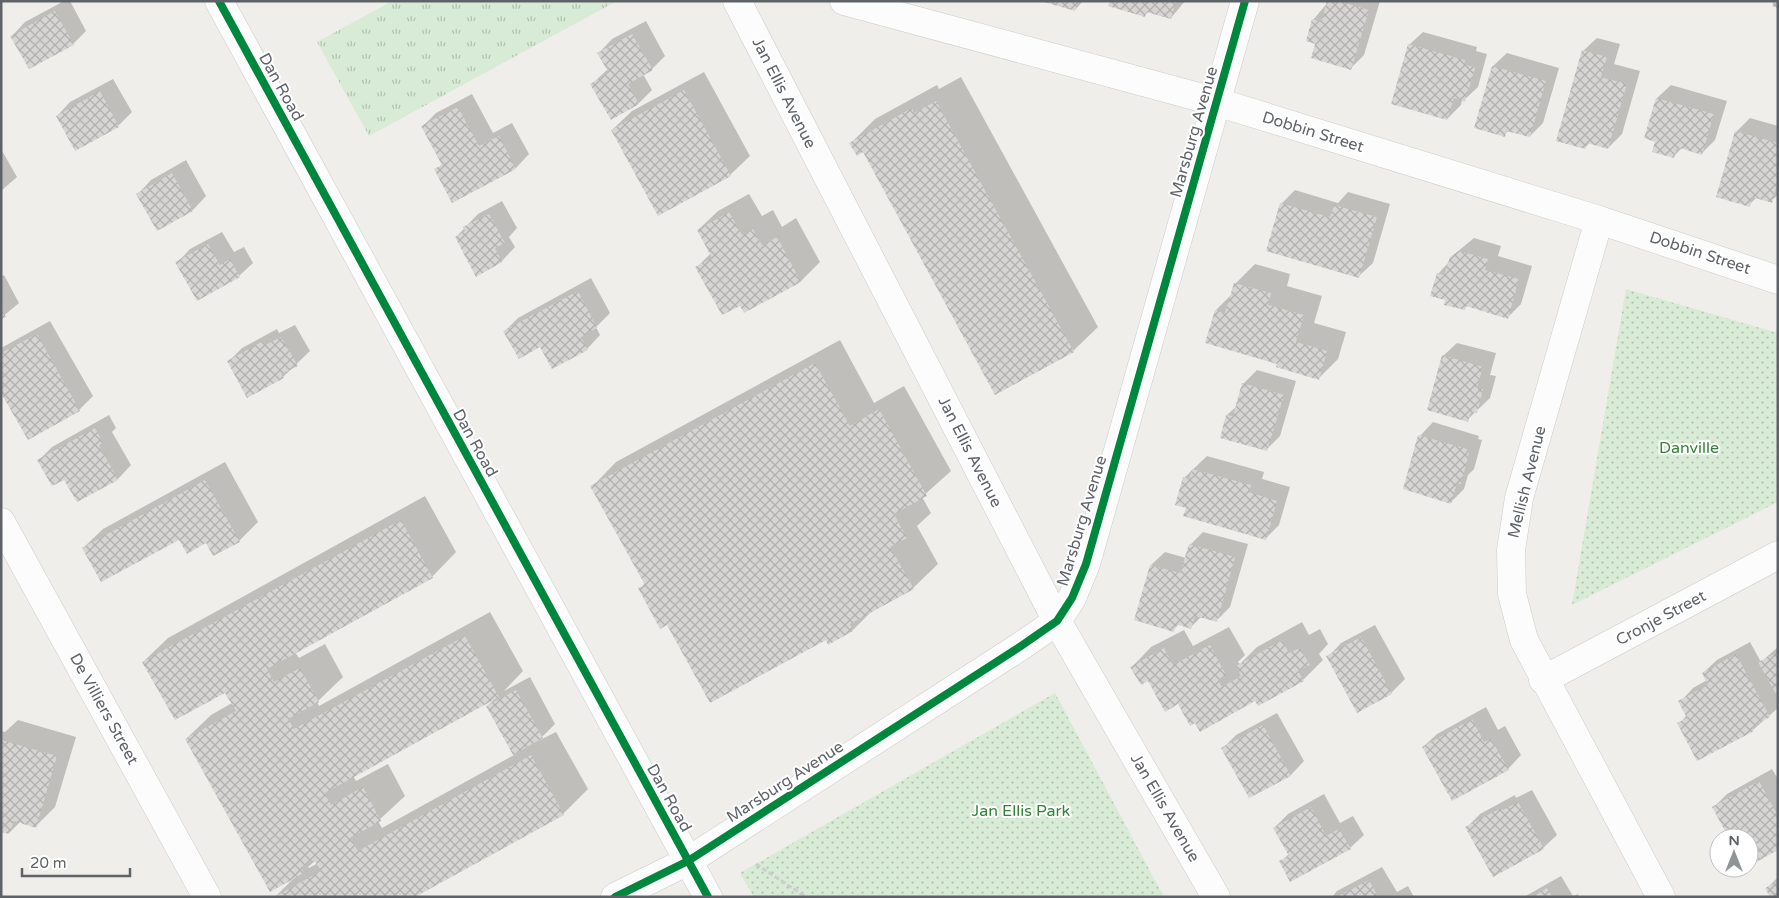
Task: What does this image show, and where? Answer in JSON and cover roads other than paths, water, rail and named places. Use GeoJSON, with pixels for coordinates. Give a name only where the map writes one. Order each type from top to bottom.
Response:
{"type":"FeatureCollection","features":[{"type":"Feature","properties":{"kind":"street","name":"Dan Road"},"geometry":{"type":"LineString","coordinates":[[219,1],[708,897]]}},
{"type":"Feature","properties":{"kind":"street","name":"Jan Ellis Avenue"},"geometry":{"type":"LineString","coordinates":[[737,1],[1057,621],[1216,897]]}},
{"type":"Feature","properties":{"kind":"street","name":"Dobbin Street"},"geometry":{"type":"LineString","coordinates":[[844,1],[1217,102],[1599,220],[1778,280]]}},
{"type":"Feature","properties":{"kind":"street","name":"Marsburg Avenue"},"geometry":{"type":"LineString","coordinates":[[615,897],[688,861],[988,669],[1057,621],[1072,598],[1086,564],[1245,1]]}},
{"type":"Feature","properties":{"kind":"street","name":"Mellish Avenue"},"geometry":{"type":"LineString","coordinates":[[1599,220],[1519,498],[1511,550],[1512,594],[1524,640],[1543,680],[1661,897]]}},
{"type":"Feature","properties":{"kind":"street","name":"De Villiers Street"},"geometry":{"type":"LineString","coordinates":[[1,522],[207,897]]}},
{"type":"Feature","properties":{"kind":"street","name":"Cronje Street"},"geometry":{"type":"LineString","coordinates":[[1543,680],[1778,555]]}},
{"type":"Feature","properties":{"kind":"park label","name":"Danville"},"geometry":{"type":"Point","coordinates":[1689,448]}},
{"type":"Feature","properties":{"kind":"park label","name":"Jan Ellis Park"},"geometry":{"type":"Point","coordinates":[1021,811]}}]}
